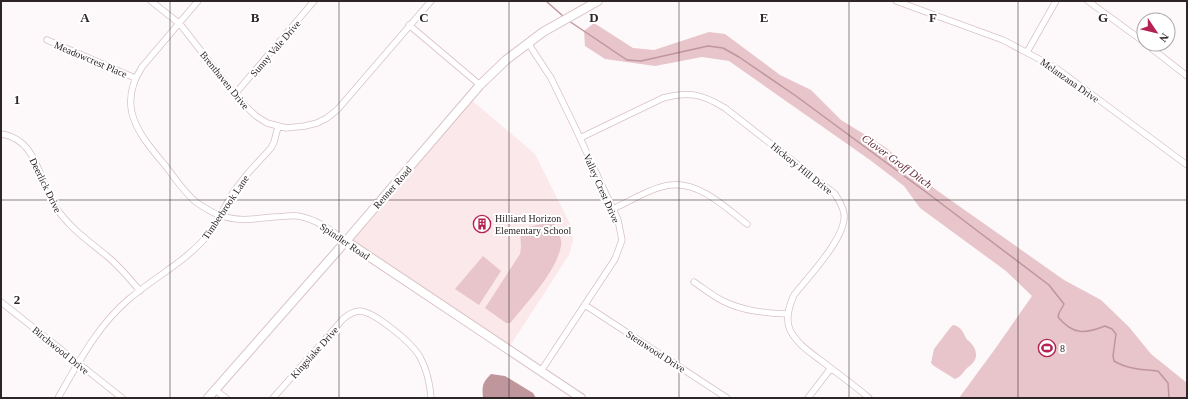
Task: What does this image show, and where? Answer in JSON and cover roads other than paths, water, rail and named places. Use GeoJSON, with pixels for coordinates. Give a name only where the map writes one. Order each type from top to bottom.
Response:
{"type":"FeatureCollection","features":[{"type":"Feature","properties":{"kind":"main road","name":"Renner Road"},"geometry":{"type":"LineString","coordinates":[[208,398],[480,85],[506,60],[543,32],[598,1]]}},
{"type":"Feature","properties":{"kind":"main road","name":"Spindler Road"},"geometry":{"type":"LineString","coordinates":[[346,241],[581,398]]}},
{"type":"Feature","properties":{"kind":"street","name":"Brenthaven Drive"},"geometry":{"type":"LineString","coordinates":[[151,1],[179,23],[240,101],[256,116],[267,123],[278,127]]}},
{"type":"Feature","properties":{"kind":"street"},"geometry":{"type":"LineString","coordinates":[[135,78],[142,67],[198,1]]}},
{"type":"Feature","properties":{"kind":"street","name":"Sunny Vale Drive"},"geometry":{"type":"LineString","coordinates":[[235,94],[314,1]]}},
{"type":"Feature","properties":{"kind":"street"},"geometry":{"type":"LineString","coordinates":[[278,127],[292,128],[317,123],[327,118],[338,109],[431,1]]}},
{"type":"Feature","properties":{"kind":"street","name":"Melanzana Drive"},"geometry":{"type":"LineString","coordinates":[[896,1],[1003,40],[1056,68],[1187,165]]}},
{"type":"Feature","properties":{"kind":"street"},"geometry":{"type":"LineString","coordinates":[[1027,52],[1056,1]]}},
{"type":"Feature","properties":{"kind":"street"},"geometry":{"type":"LineString","coordinates":[[1088,1],[1136,36]]}},
{"type":"Feature","properties":{"kind":"street"},"geometry":{"type":"LineString","coordinates":[[409,25],[480,85]]}},
{"type":"Feature","properties":{"kind":"street","name":"Meadowcrest Place"},"geometry":{"type":"LineString","coordinates":[[47,40],[135,78]]}},
{"type":"Feature","properties":{"kind":"street","name":"Valley Crest Drive"},"geometry":{"type":"LineString","coordinates":[[528,43],[551,78],[580,138],[618,220],[622,240],[615,259],[541,371]]}},
{"type":"Feature","properties":{"kind":"street"},"geometry":{"type":"LineString","coordinates":[[1156,52],[1187,76]]}},
{"type":"Feature","properties":{"kind":"street","name":"Spindler Road"},"geometry":{"type":"LineString","coordinates":[[135,78],[131,95],[132,113],[135,123],[145,140],[190,196],[203,207],[220,216],[240,220],[299,216],[313,220],[346,241]]}},
{"type":"Feature","properties":{"kind":"street","name":"Hickory Hill Drive"},"geometry":{"type":"LineString","coordinates":[[580,138],[663,98],[677,94],[691,94],[714,101],[725,108],[835,194],[841,204],[844,214],[843,225],[839,236],[794,295],[787,314]]}},
{"type":"Feature","properties":{"kind":"street","name":"Timberbrook Lane"},"geometry":{"type":"LineString","coordinates":[[58,398],[78,363],[106,323],[128,300],[200,245],[211,231],[240,183],[271,148],[278,127]]}},
{"type":"Feature","properties":{"kind":"street","name":"Deerlick Drive"},"geometry":{"type":"LineString","coordinates":[[1,134],[7,135],[21,142],[34,157],[54,204],[64,219],[82,236],[109,257],[140,291]]}},
{"type":"Feature","properties":{"kind":"street"},"geometry":{"type":"LineString","coordinates":[[613,210],[660,188],[671,185],[681,186],[690,187],[701,191],[747,224]]}},
{"type":"Feature","properties":{"kind":"street"},"geometry":{"type":"LineString","coordinates":[[694,282],[723,301],[747,310],[764,313],[787,314],[790,330],[801,345],[869,398]]}},
{"type":"Feature","properties":{"kind":"street","name":"Birchwood Drive"},"geometry":{"type":"LineString","coordinates":[[1,302],[122,398]]}},
{"type":"Feature","properties":{"kind":"street","name":"Stemwood Drive"},"geometry":{"type":"LineString","coordinates":[[585,305],[727,398]]}},
{"type":"Feature","properties":{"kind":"street","name":"Kingslake Drive"},"geometry":{"type":"LineString","coordinates":[[273,398],[343,319],[358,311],[371,315],[399,333],[410,344],[420,356],[426,369],[432,398]]}},
{"type":"Feature","properties":{"kind":"street"},"geometry":{"type":"LineString","coordinates":[[808,398],[831,368]]}},
{"type":"Feature","properties":{"kind":"street"},"geometry":{"type":"LineString","coordinates":[[215,390],[226,398]]}},
{"type":"Feature","properties":{"kind":"waterway","name":"Clover Groff Ditch"},"geometry":{"type":"LineString","coordinates":[[546,1],[563,16]]}},
{"type":"Feature","properties":{"kind":"waterway","name":"Clover Groff Ditch"},"geometry":{"type":"LineString","coordinates":[[569,21],[627,60],[641,61],[708,46],[723,48],[739,57],[796,96],[1049,285],[1064,304],[1058,317],[1069,327],[1080,331],[1105,326],[1112,329],[1116,334],[1113,356],[1114,361],[1119,364],[1141,370],[1158,371],[1168,383],[1169,398]]}},
{"type":"Feature","properties":{"kind":"place","name":"Hilliard Horizon Elementary School"},"geometry":{"type":"Point","coordinates":[482,224]}},
{"type":"Feature","properties":{"kind":"place","name":"8"},"geometry":{"type":"Point","coordinates":[1047,348]}}]}
